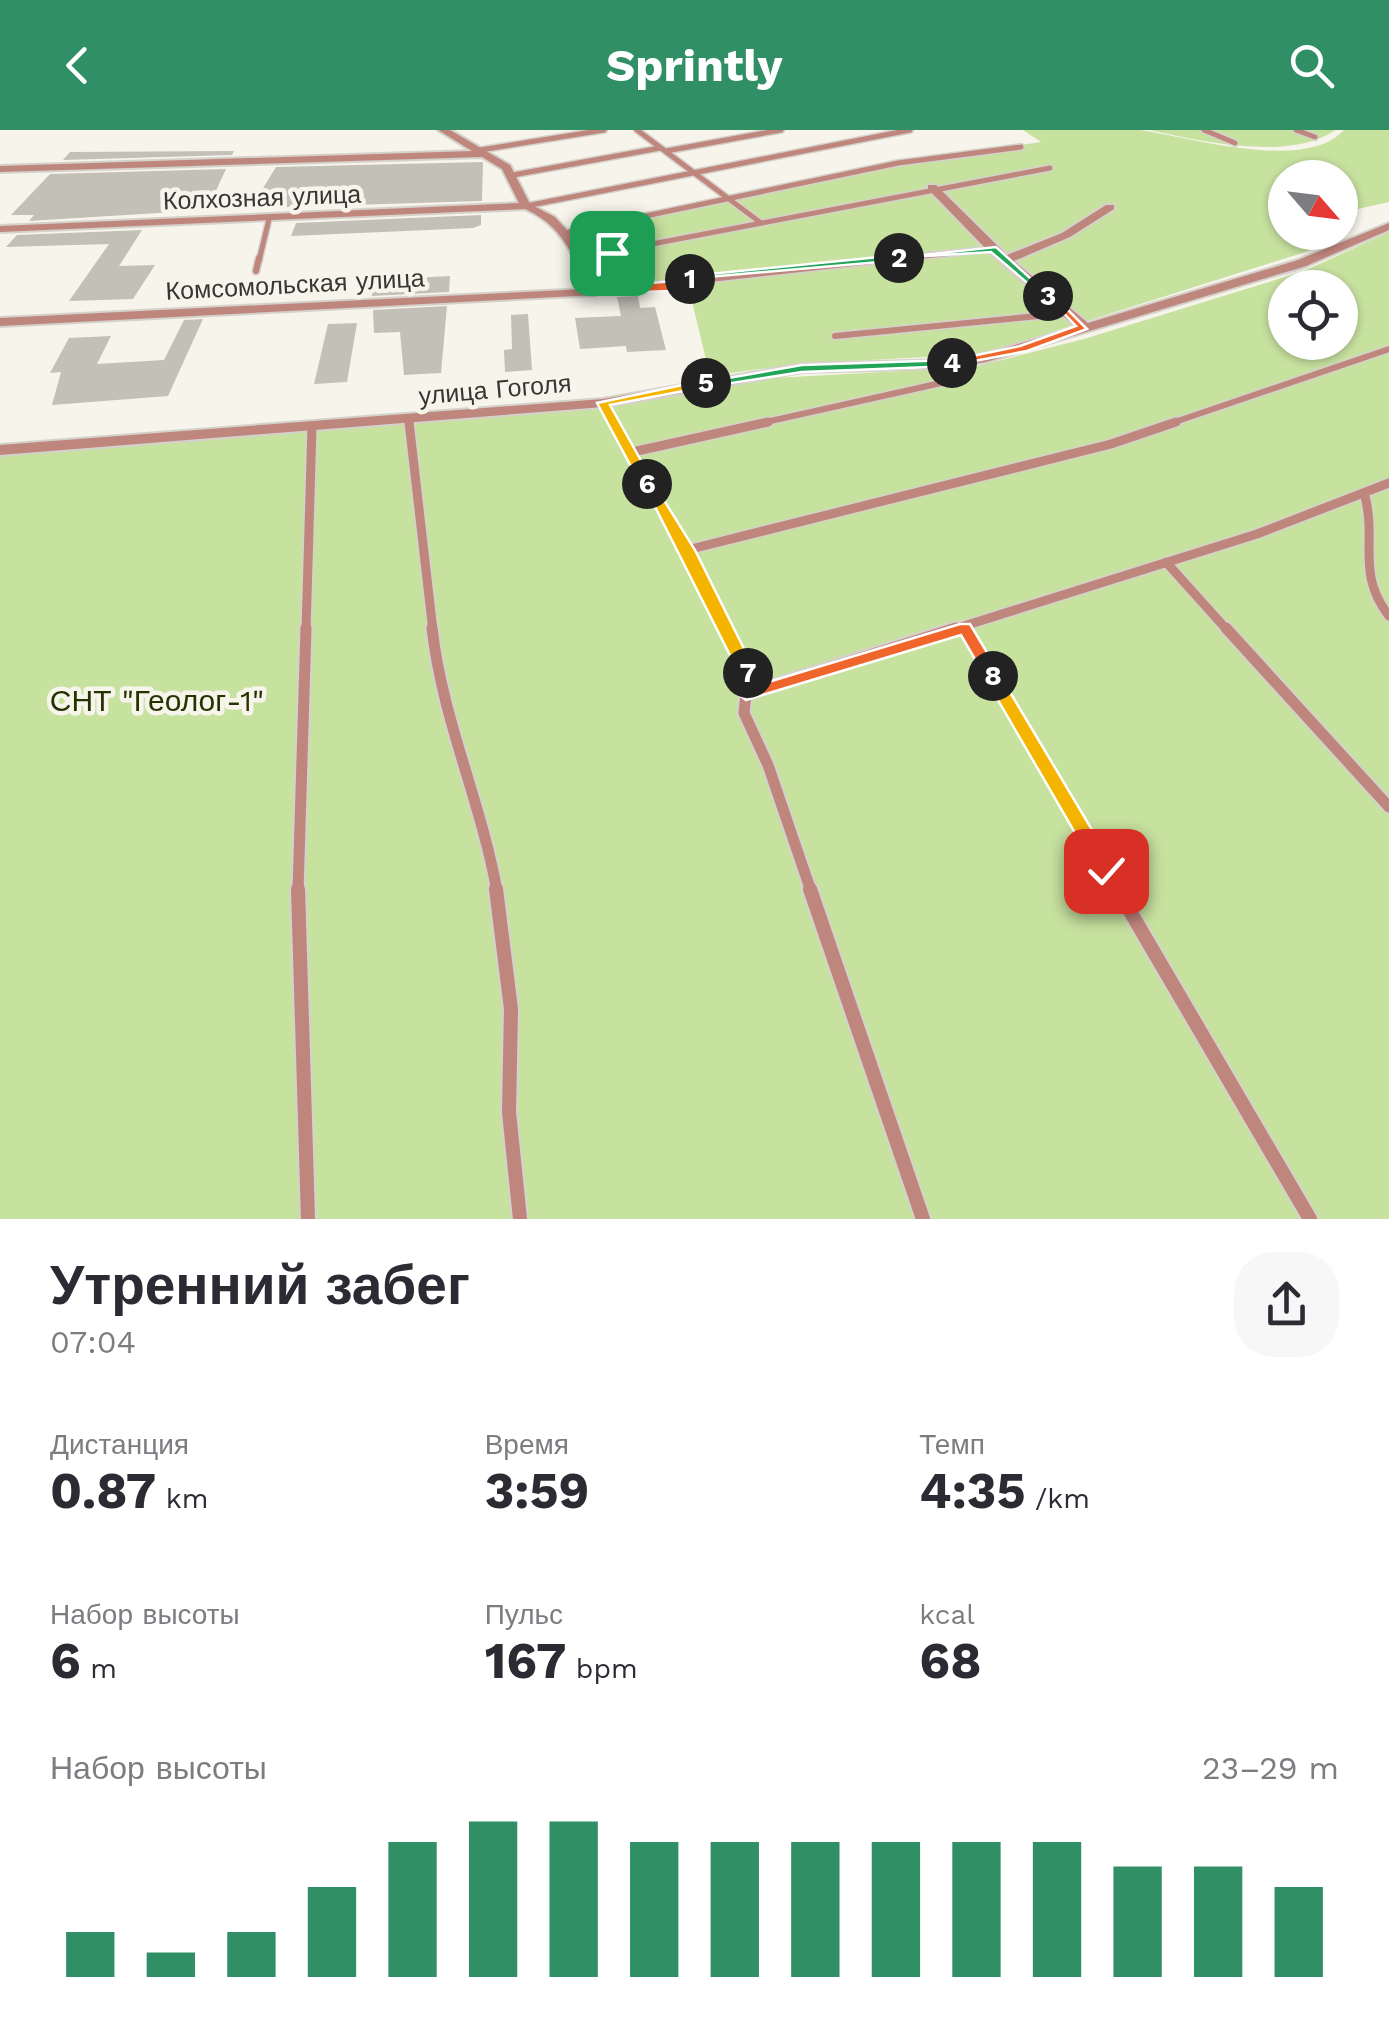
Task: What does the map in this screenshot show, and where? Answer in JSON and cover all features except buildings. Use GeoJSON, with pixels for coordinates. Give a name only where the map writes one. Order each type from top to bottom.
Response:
{"type":"FeatureCollection","features":[{"type":"Feature","properties":{"kind":"street"},"geometry":{"type":"LineString","coordinates":[[443,130],[484,152],[513,175],[526,206],[544,212],[584,258],[592,292]]}},
{"type":"Feature","properties":{"kind":"street"},"geometry":{"type":"LineString","coordinates":[[0,169],[484,152]]}},
{"type":"Feature","properties":{"kind":"street"},"geometry":{"type":"LineString","coordinates":[[932,186],[993,249],[1084,327]]}},
{"type":"Feature","properties":{"kind":"street","name":"Колхозная улица"},"geometry":{"type":"LineString","coordinates":[[0,229],[526,206]]}},
{"type":"Feature","properties":{"kind":"street"},"geometry":{"type":"LineString","coordinates":[[1006,260],[1066,235],[1110,207]]}},
{"type":"Feature","properties":{"kind":"street","name":"улица Гоголя"},"geometry":{"type":"LineString","coordinates":[[0,450],[603,403],[802,368],[948,364],[986,358],[1302,263],[1389,226]]}},
{"type":"Feature","properties":{"kind":"street","name":"Комсомольская улица"},"geometry":{"type":"LineString","coordinates":[[0,322],[592,292]]}},
{"type":"Feature","properties":{"kind":"lane"},"geometry":{"type":"LineString","coordinates":[[484,152],[604,130]]}},
{"type":"Feature","properties":{"kind":"lane"},"geometry":{"type":"LineString","coordinates":[[637,130],[761,223]]}},
{"type":"Feature","properties":{"kind":"lane"},"geometry":{"type":"LineString","coordinates":[[513,175],[781,130]]}},
{"type":"Feature","properties":{"kind":"lane"},"geometry":{"type":"LineString","coordinates":[[526,206],[910,130]]}},
{"type":"Feature","properties":{"kind":"lane"},"geometry":{"type":"LineString","coordinates":[[1204,130],[1235,143]]}},
{"type":"Feature","properties":{"kind":"lane"},"geometry":{"type":"LineString","coordinates":[[1296,130],[1315,137]]}},
{"type":"Feature","properties":{"kind":"lane"},"geometry":{"type":"LineString","coordinates":[[569,232],[898,163],[1021,146]]}},
{"type":"Feature","properties":{"kind":"lane"},"geometry":{"type":"LineString","coordinates":[[584,258],[932,186],[1050,168]]}},
{"type":"Feature","properties":{"kind":"lane"},"geometry":{"type":"LineString","coordinates":[[256,271],[269,219]]}},
{"type":"Feature","properties":{"kind":"lane"},"geometry":{"type":"LineString","coordinates":[[592,292],[669,288],[679,280],[993,249]]}},
{"type":"Feature","properties":{"kind":"lane"},"geometry":{"type":"LineString","coordinates":[[835,336],[1068,313]]}},
{"type":"Feature","properties":{"kind":"lane"},"geometry":{"type":"LineString","coordinates":[[688,550],[1111,444],[1389,349]]}},
{"type":"Feature","properties":{"kind":"lane"},"geometry":{"type":"LineString","coordinates":[[628,453],[959,379]]}},
{"type":"Feature","properties":{"kind":"lane"},"geometry":{"type":"LineString","coordinates":[[603,403],[628,453],[688,550],[748,672],[744,714],[768,765],[923,1219]]}},
{"type":"Feature","properties":{"kind":"lane"},"geometry":{"type":"LineString","coordinates":[[409,419],[436,670],[488,842],[500,911],[512,1009],[510,1112],[520,1219]]}},
{"type":"Feature","properties":{"kind":"lane"},"geometry":{"type":"LineString","coordinates":[[308,1219],[298,914],[312,426]]}},
{"type":"Feature","properties":{"kind":"lane"},"geometry":{"type":"LineString","coordinates":[[746,694],[1166,562],[1389,482]]}},
{"type":"Feature","properties":{"kind":"lane"},"geometry":{"type":"LineString","coordinates":[[1364,493],[1372,509],[1364,559],[1376,602],[1389,616]]}},
{"type":"Feature","properties":{"kind":"lane"},"geometry":{"type":"LineString","coordinates":[[1166,562],[1389,807]]}},
{"type":"Feature","properties":{"kind":"lane"},"geometry":{"type":"LineString","coordinates":[[965,628],[1310,1219]]}},
{"type":"Feature","properties":{"kind":"green space"},"geometry":{"type":"Polygon","coordinates":[[[1023,130],[1140,130],[1275,151],[1326,143],[1344,130],[1389,130],[1389,202],[1358,209],[1358,160],[1268,160],[1268,250],[1312,250],[982,354],[796,364],[710,376],[688,285],[598,288],[587,255],[569,232],[898,163],[1041,142],[1023,130]]]}},
{"type":"Feature","properties":{"kind":"green space"},"geometry":{"type":"Polygon","coordinates":[[[1150,130],[1335,130],[1317,140],[1270,147],[1219,143],[1150,130]]]}},
{"type":"Feature","properties":{"kind":"green space","name":"СНТ \"Геолог-1\""},"geometry":{"type":"Polygon","coordinates":[[[1389,232],[1389,1219],[0,1219],[0,452],[610,407],[774,378],[974,367],[1084,339],[1268,282],[1268,360],[1358,360],[1358,270],[1306,270],[1358,250],[1358,246],[1389,232]]]}},
{"type":"Feature","properties":{"kind":"route"},"geometry":{"type":"LineString","coordinates":[[612,253],[584,258],[592,292],[669,288],[679,280],[993,249],[1084,327],[986,358],[948,364],[802,368],[603,403],[628,453],[688,550],[748,672],[746,694],[965,628],[1106,871]]}}]}
